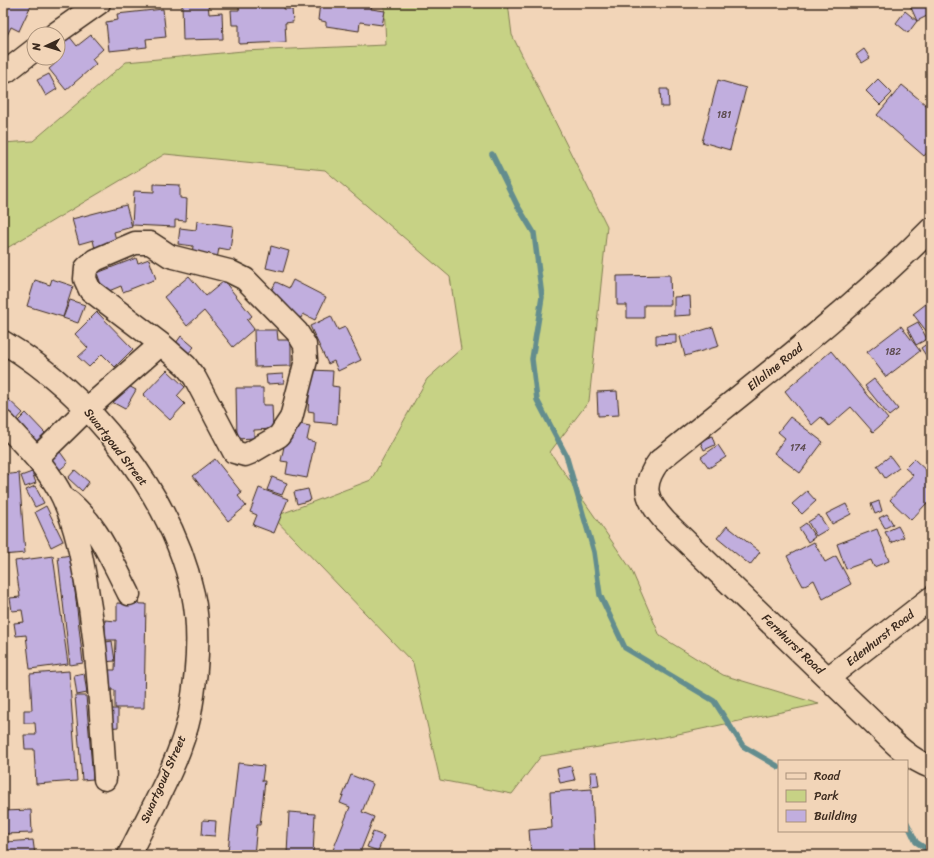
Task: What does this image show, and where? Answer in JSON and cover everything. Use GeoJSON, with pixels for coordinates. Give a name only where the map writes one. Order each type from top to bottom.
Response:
{"type":"FeatureCollection","features":[{"type":"Feature","properties":{"kind":"street"},"geometry":{"type":"LineString","coordinates":[[66,26],[98,3]]}},
{"type":"Feature","properties":{"kind":"street"},"geometry":{"type":"LineString","coordinates":[[3,72],[7,71],[26,56]]}},
{"type":"Feature","properties":{"kind":"street","name":"Ellaline Road"},"geometry":{"type":"LineString","coordinates":[[659,514],[649,502],[647,485],[650,476],[659,462],[840,314],[886,273],[931,229]]}},
{"type":"Feature","properties":{"kind":"street"},"geometry":{"type":"LineString","coordinates":[[135,243],[150,243],[170,256],[229,271],[245,279],[297,332],[305,345],[306,360],[291,418],[279,436],[245,455],[234,452],[195,378],[186,366],[161,344],[90,290],[85,279],[86,268],[95,260],[135,243]]}},
{"type":"Feature","properties":{"kind":"street","name":"Swartgoud Street"},"geometry":{"type":"LineString","coordinates":[[3,342],[43,369],[87,409],[131,462],[152,493],[172,528],[184,560],[193,595],[197,630],[194,683],[190,715],[183,740],[172,766],[129,855]]}},
{"type":"Feature","properties":{"kind":"street"},"geometry":{"type":"LineString","coordinates":[[37,458],[87,409],[161,344]]}},
{"type":"Feature","properties":{"kind":"street"},"geometry":{"type":"LineString","coordinates":[[3,422],[37,458],[63,497],[80,548],[92,616],[99,672],[105,779]]}},
{"type":"Feature","properties":{"kind":"street"},"geometry":{"type":"LineString","coordinates":[[63,497],[77,506],[90,521],[129,594]]}},
{"type":"Feature","properties":{"kind":"street","name":"Fernhurst Road"},"geometry":{"type":"LineString","coordinates":[[659,514],[909,756],[919,763],[931,767]]}},
{"type":"Feature","properties":{"kind":"street","name":"Edenhurst Road"},"geometry":{"type":"LineString","coordinates":[[828,678],[931,598]]}},
{"type":"Feature","properties":{"kind":"green space"},"geometry":{"type":"Polygon","coordinates":[[[384,3],[508,3],[512,35],[607,226],[589,401],[550,452],[631,569],[660,636],[723,675],[819,704],[664,737],[541,756],[512,794],[440,780],[413,663],[273,517],[371,480],[427,379],[461,349],[450,277],[325,170],[165,154],[7,248],[3,247],[3,143],[33,141],[126,62],[243,51],[386,45],[384,3]]]}},
{"type":"Feature","properties":{"kind":"building"},"geometry":{"type":"Polygon","coordinates":[[[3,3],[32,3],[19,31],[11,27],[3,44],[3,3]]]}},
{"type":"Feature","properties":{"kind":"building"},"geometry":{"type":"Polygon","coordinates":[[[182,3],[208,3],[209,14],[222,13],[223,39],[183,40],[182,3]]]}},
{"type":"Feature","properties":{"kind":"building"},"geometry":{"type":"Polygon","coordinates":[[[239,3],[284,3],[284,9],[292,9],[293,22],[285,23],[286,42],[239,44],[239,25],[232,25],[231,10],[239,10],[239,3]]]}},
{"type":"Feature","properties":{"kind":"building"},"geometry":{"type":"Polygon","coordinates":[[[320,3],[372,3],[371,9],[385,11],[382,25],[360,22],[359,31],[326,26],[326,22],[318,20],[320,3]]]}},
{"type":"Feature","properties":{"kind":"building"},"geometry":{"type":"Polygon","coordinates":[[[909,3],[925,3],[931,14],[917,21],[909,3]]]}},
{"type":"Feature","properties":{"kind":"building"},"geometry":{"type":"Polygon","coordinates":[[[163,9],[166,37],[146,39],[147,47],[109,51],[106,22],[118,20],[117,14],[163,9]]]}},
{"type":"Feature","properties":{"kind":"building"},"geometry":{"type":"Polygon","coordinates":[[[905,11],[917,21],[908,33],[896,23],[905,11]]]}},
{"type":"Feature","properties":{"kind":"building"},"geometry":{"type":"Polygon","coordinates":[[[91,35],[103,49],[92,59],[96,64],[66,90],[49,69],[52,66],[66,66],[66,39],[69,36],[77,46],[91,35]]]}},
{"type":"Feature","properties":{"kind":"building"},"geometry":{"type":"Polygon","coordinates":[[[864,49],[870,58],[862,63],[856,55],[864,49]]]}},
{"type":"Feature","properties":{"kind":"building"},"geometry":{"type":"Polygon","coordinates":[[[49,74],[57,89],[46,96],[37,80],[49,74]]]}},
{"type":"Feature","properties":{"kind":"building"},"geometry":{"type":"Polygon","coordinates":[[[878,79],[892,93],[880,105],[866,91],[878,79]]]}},
{"type":"Feature","properties":{"kind":"building"},"geometry":{"type":"Polygon","coordinates":[[[718,80],[746,88],[730,150],[702,142],[718,80]]]}},
{"type":"Feature","properties":{"kind":"building"},"geometry":{"type":"Polygon","coordinates":[[[902,85],[931,109],[931,148],[924,156],[877,115],[902,85]]]}},
{"type":"Feature","properties":{"kind":"building"},"geometry":{"type":"Polygon","coordinates":[[[660,89],[668,89],[669,107],[661,107],[660,89]]]}},
{"type":"Feature","properties":{"kind":"building"},"geometry":{"type":"Polygon","coordinates":[[[154,184],[180,185],[180,198],[187,199],[186,221],[175,220],[175,227],[132,225],[134,191],[154,192],[154,184]]]}},
{"type":"Feature","properties":{"kind":"building"},"geometry":{"type":"Polygon","coordinates":[[[126,205],[132,227],[114,232],[117,244],[95,249],[93,240],[79,244],[72,219],[126,205]]]}},
{"type":"Feature","properties":{"kind":"building"},"geometry":{"type":"Polygon","coordinates":[[[197,221],[233,226],[230,250],[219,248],[217,259],[192,255],[193,246],[178,244],[180,228],[196,230],[197,221]]]}},
{"type":"Feature","properties":{"kind":"building"},"geometry":{"type":"Polygon","coordinates":[[[271,246],[289,251],[283,272],[266,268],[271,246]]]}},
{"type":"Feature","properties":{"kind":"building"},"geometry":{"type":"Polygon","coordinates":[[[136,258],[138,263],[149,259],[156,279],[123,292],[121,286],[104,293],[97,273],[136,258]]]}},
{"type":"Feature","properties":{"kind":"building"},"geometry":{"type":"Polygon","coordinates":[[[670,275],[671,305],[644,305],[644,318],[627,318],[627,305],[617,305],[617,276],[670,275]]]}},
{"type":"Feature","properties":{"kind":"building"},"geometry":{"type":"Polygon","coordinates":[[[189,276],[206,296],[224,281],[252,316],[247,320],[254,329],[233,347],[204,311],[187,326],[164,297],[189,276]]]}},
{"type":"Feature","properties":{"kind":"building"},"geometry":{"type":"Polygon","coordinates":[[[52,279],[73,286],[63,317],[27,306],[35,280],[50,285],[52,279]]]}},
{"type":"Feature","properties":{"kind":"building"},"geometry":{"type":"Polygon","coordinates":[[[293,280],[326,297],[315,320],[303,314],[301,318],[266,300],[276,282],[289,288],[293,280]]]}},
{"type":"Feature","properties":{"kind":"building"},"geometry":{"type":"Polygon","coordinates":[[[690,296],[691,315],[674,316],[674,297],[690,296]]]}},
{"type":"Feature","properties":{"kind":"building"},"geometry":{"type":"Polygon","coordinates":[[[70,300],[85,305],[78,323],[63,318],[70,300]]]}},
{"type":"Feature","properties":{"kind":"building"},"geometry":{"type":"Polygon","coordinates":[[[931,300],[931,337],[913,314],[931,300]]]}},
{"type":"Feature","properties":{"kind":"building"},"geometry":{"type":"Polygon","coordinates":[[[97,312],[133,349],[115,367],[102,354],[89,367],[78,357],[88,348],[75,334],[97,312]]]}},
{"type":"Feature","properties":{"kind":"building"},"geometry":{"type":"Polygon","coordinates":[[[331,316],[338,330],[345,327],[361,360],[338,371],[334,361],[328,364],[310,326],[331,316]]]}},
{"type":"Feature","properties":{"kind":"building"},"geometry":{"type":"Polygon","coordinates":[[[918,322],[927,339],[916,345],[907,328],[918,322]]]}},
{"type":"Feature","properties":{"kind":"building"},"geometry":{"type":"Polygon","coordinates":[[[901,326],[920,351],[886,377],[867,352],[901,326]]]}},
{"type":"Feature","properties":{"kind":"building"},"geometry":{"type":"Polygon","coordinates":[[[713,327],[719,346],[685,356],[680,337],[713,327]]]}},
{"type":"Feature","properties":{"kind":"building"},"geometry":{"type":"Polygon","coordinates":[[[254,330],[277,330],[278,340],[291,340],[291,366],[255,367],[254,330]]]}},
{"type":"Feature","properties":{"kind":"building"},"geometry":{"type":"Polygon","coordinates":[[[676,334],[676,343],[656,344],[656,335],[676,334]]]}},
{"type":"Feature","properties":{"kind":"building"},"geometry":{"type":"Polygon","coordinates":[[[181,336],[194,347],[186,356],[174,346],[181,336]]]}},
{"type":"Feature","properties":{"kind":"building"},"geometry":{"type":"Polygon","coordinates":[[[931,341],[931,363],[921,348],[931,341]]]}},
{"type":"Feature","properties":{"kind":"building"},"geometry":{"type":"Polygon","coordinates":[[[831,351],[888,419],[873,432],[851,407],[829,426],[821,417],[812,425],[785,391],[831,351]]]}},
{"type":"Feature","properties":{"kind":"building"},"geometry":{"type":"Polygon","coordinates":[[[167,370],[185,387],[177,396],[185,404],[170,420],[143,395],[167,370]]]}},
{"type":"Feature","properties":{"kind":"building"},"geometry":{"type":"Polygon","coordinates":[[[311,370],[333,371],[332,386],[339,387],[337,424],[314,422],[314,412],[308,411],[311,370]]]}},
{"type":"Feature","properties":{"kind":"building"},"geometry":{"type":"Polygon","coordinates":[[[283,374],[284,383],[267,384],[266,375],[283,374]]]}},
{"type":"Feature","properties":{"kind":"building"},"geometry":{"type":"Polygon","coordinates":[[[874,379],[898,409],[889,416],[865,386],[874,379]]]}},
{"type":"Feature","properties":{"kind":"building"},"geometry":{"type":"Polygon","coordinates":[[[123,383],[136,390],[125,409],[112,402],[123,383]]]}},
{"type":"Feature","properties":{"kind":"building"},"geometry":{"type":"Polygon","coordinates":[[[236,388],[263,388],[263,405],[272,405],[273,429],[254,430],[254,438],[237,439],[236,388]]]}},
{"type":"Feature","properties":{"kind":"building"},"geometry":{"type":"Polygon","coordinates":[[[617,391],[619,415],[598,416],[597,392],[617,391]]]}},
{"type":"Feature","properties":{"kind":"building"},"geometry":{"type":"Polygon","coordinates":[[[8,399],[23,413],[13,424],[3,415],[3,405],[8,399]]]}},
{"type":"Feature","properties":{"kind":"building"},"geometry":{"type":"Polygon","coordinates":[[[26,413],[45,433],[31,446],[13,426],[26,413]]]}},
{"type":"Feature","properties":{"kind":"building"},"geometry":{"type":"Polygon","coordinates":[[[790,417],[823,442],[800,473],[774,453],[785,438],[778,432],[790,417]]]}},
{"type":"Feature","properties":{"kind":"building"},"geometry":{"type":"Polygon","coordinates":[[[289,422],[310,426],[307,440],[315,442],[307,478],[286,474],[288,462],[281,461],[289,422]]]}},
{"type":"Feature","properties":{"kind":"building"},"geometry":{"type":"Polygon","coordinates":[[[712,436],[715,445],[704,450],[700,441],[712,436]]]}},
{"type":"Feature","properties":{"kind":"building"},"geometry":{"type":"Polygon","coordinates":[[[718,445],[726,457],[709,468],[701,457],[718,445]]]}},
{"type":"Feature","properties":{"kind":"building"},"geometry":{"type":"Polygon","coordinates":[[[58,449],[68,463],[57,472],[47,457],[58,449]]]}},
{"type":"Feature","properties":{"kind":"building"},"geometry":{"type":"Polygon","coordinates":[[[890,456],[899,468],[885,478],[877,466],[890,456]]]}},
{"type":"Feature","properties":{"kind":"building"},"geometry":{"type":"Polygon","coordinates":[[[215,459],[242,493],[238,496],[246,506],[228,521],[193,476],[215,459]]]}},
{"type":"Feature","properties":{"kind":"building"},"geometry":{"type":"Polygon","coordinates":[[[914,459],[931,475],[931,508],[926,504],[911,520],[890,500],[913,475],[905,468],[914,459]]]}},
{"type":"Feature","properties":{"kind":"building"},"geometry":{"type":"Polygon","coordinates":[[[75,470],[89,482],[82,491],[68,478],[75,470]]]}},
{"type":"Feature","properties":{"kind":"building"},"geometry":{"type":"Polygon","coordinates":[[[32,472],[36,483],[25,487],[21,476],[32,472]]]}},
{"type":"Feature","properties":{"kind":"building"},"geometry":{"type":"Polygon","coordinates":[[[19,473],[25,553],[3,555],[3,475],[19,473]]]}},
{"type":"Feature","properties":{"kind":"building"},"geometry":{"type":"Polygon","coordinates":[[[272,477],[287,483],[282,495],[267,490],[272,477]]]}},
{"type":"Feature","properties":{"kind":"building"},"geometry":{"type":"Polygon","coordinates":[[[35,486],[44,503],[35,507],[26,490],[35,486]]]}},
{"type":"Feature","properties":{"kind":"building"},"geometry":{"type":"Polygon","coordinates":[[[259,488],[288,499],[274,533],[253,525],[257,515],[250,512],[259,488]]]}},
{"type":"Feature","properties":{"kind":"building"},"geometry":{"type":"Polygon","coordinates":[[[308,489],[311,500],[297,504],[294,492],[308,489]]]}},
{"type":"Feature","properties":{"kind":"building"},"geometry":{"type":"Polygon","coordinates":[[[807,491],[816,501],[802,514],[792,504],[807,491]]]}},
{"type":"Feature","properties":{"kind":"building"},"geometry":{"type":"Polygon","coordinates":[[[879,501],[882,511],[875,514],[871,504],[879,501]]]}},
{"type":"Feature","properties":{"kind":"building"},"geometry":{"type":"Polygon","coordinates":[[[846,504],[851,514],[832,524],[826,514],[846,504]]]}},
{"type":"Feature","properties":{"kind":"building"},"geometry":{"type":"Polygon","coordinates":[[[46,506],[63,541],[51,547],[35,512],[46,506]]]}},
{"type":"Feature","properties":{"kind":"building"},"geometry":{"type":"Polygon","coordinates":[[[887,514],[893,524],[885,528],[879,518],[887,514]]]}},
{"type":"Feature","properties":{"kind":"building"},"geometry":{"type":"Polygon","coordinates":[[[819,515],[828,529],[816,536],[808,522],[819,515]]]}},
{"type":"Feature","properties":{"kind":"building"},"geometry":{"type":"Polygon","coordinates":[[[806,523],[815,537],[808,542],[799,528],[806,523]]]}},
{"type":"Feature","properties":{"kind":"building"},"geometry":{"type":"Polygon","coordinates":[[[727,526],[760,552],[750,565],[717,538],[727,526]]]}},
{"type":"Feature","properties":{"kind":"building"},"geometry":{"type":"Polygon","coordinates":[[[898,526],[904,537],[891,543],[885,532],[898,526]]]}},
{"type":"Feature","properties":{"kind":"building"},"geometry":{"type":"Polygon","coordinates":[[[877,529],[889,561],[874,567],[871,560],[846,569],[837,544],[877,529]]]}},
{"type":"Feature","properties":{"kind":"building"},"geometry":{"type":"Polygon","coordinates":[[[814,542],[825,562],[836,556],[851,584],[823,599],[814,580],[803,586],[787,556],[814,542]]]}},
{"type":"Feature","properties":{"kind":"building"},"geometry":{"type":"Polygon","coordinates":[[[71,555],[83,663],[70,665],[58,557],[71,555]]]}},
{"type":"Feature","properties":{"kind":"building"},"geometry":{"type":"Polygon","coordinates":[[[53,556],[68,664],[30,669],[26,635],[16,636],[14,623],[24,622],[22,610],[12,611],[10,598],[20,597],[15,561],[53,556]]]}},
{"type":"Feature","properties":{"kind":"building"},"geometry":{"type":"Polygon","coordinates":[[[117,603],[146,604],[144,708],[115,708],[115,690],[104,690],[104,670],[115,670],[116,640],[105,640],[105,620],[117,621],[117,603]]]}},
{"type":"Feature","properties":{"kind":"building"},"geometry":{"type":"Polygon","coordinates":[[[112,641],[115,661],[103,662],[100,643],[112,641]]]}},
{"type":"Feature","properties":{"kind":"building"},"geometry":{"type":"Polygon","coordinates":[[[69,671],[77,781],[36,784],[34,749],[25,749],[24,735],[36,735],[35,723],[24,723],[24,710],[32,710],[30,674],[69,671]]]}},
{"type":"Feature","properties":{"kind":"building"},"geometry":{"type":"Polygon","coordinates":[[[84,673],[87,693],[77,695],[74,675],[84,673]]]}},
{"type":"Feature","properties":{"kind":"building"},"geometry":{"type":"Polygon","coordinates":[[[75,696],[86,696],[93,779],[82,780],[75,696]]]}},
{"type":"Feature","properties":{"kind":"building"},"geometry":{"type":"Polygon","coordinates":[[[106,709],[118,709],[118,727],[107,728],[106,709]]]}},
{"type":"Feature","properties":{"kind":"building"},"geometry":{"type":"Polygon","coordinates":[[[238,763],[264,766],[262,781],[265,781],[260,825],[257,825],[254,855],[229,855],[228,851],[238,763]]]}},
{"type":"Feature","properties":{"kind":"building"},"geometry":{"type":"Polygon","coordinates":[[[571,766],[575,780],[560,783],[557,769],[571,766]]]}},
{"type":"Feature","properties":{"kind":"building"},"geometry":{"type":"Polygon","coordinates":[[[590,772],[597,772],[599,786],[591,787],[590,772]]]}},
{"type":"Feature","properties":{"kind":"building"},"geometry":{"type":"Polygon","coordinates":[[[351,775],[373,784],[362,812],[374,817],[359,855],[331,855],[350,807],[340,803],[351,775]]]}},
{"type":"Feature","properties":{"kind":"building"},"geometry":{"type":"Polygon","coordinates":[[[592,789],[595,855],[531,855],[529,830],[552,828],[550,792],[592,789]]]}},
{"type":"Feature","properties":{"kind":"building"},"geometry":{"type":"Polygon","coordinates":[[[31,810],[32,833],[4,834],[3,811],[31,810]]]}},
{"type":"Feature","properties":{"kind":"building"},"geometry":{"type":"Polygon","coordinates":[[[289,812],[315,814],[313,855],[287,855],[289,812]]]}},
{"type":"Feature","properties":{"kind":"building"},"geometry":{"type":"Polygon","coordinates":[[[203,820],[216,821],[215,836],[202,835],[203,820]]]}},
{"type":"Feature","properties":{"kind":"building"},"geometry":{"type":"Polygon","coordinates":[[[373,832],[384,836],[378,851],[367,847],[373,832]]]}},
{"type":"Feature","properties":{"kind":"building"},"geometry":{"type":"Polygon","coordinates":[[[33,840],[35,855],[7,855],[5,842],[33,840]]]}},
{"type":"Feature","properties":{"kind":"waterway"},"geometry":{"type":"LineString","coordinates":[[492,154],[517,205],[534,233],[542,297],[532,359],[537,400],[566,455],[594,552],[600,595],[625,648],[714,701],[743,746],[778,766]]}},
{"type":"Feature","properties":{"kind":"waterway"},"geometry":{"type":"LineString","coordinates":[[908,825],[916,842],[931,852]]}}]}
